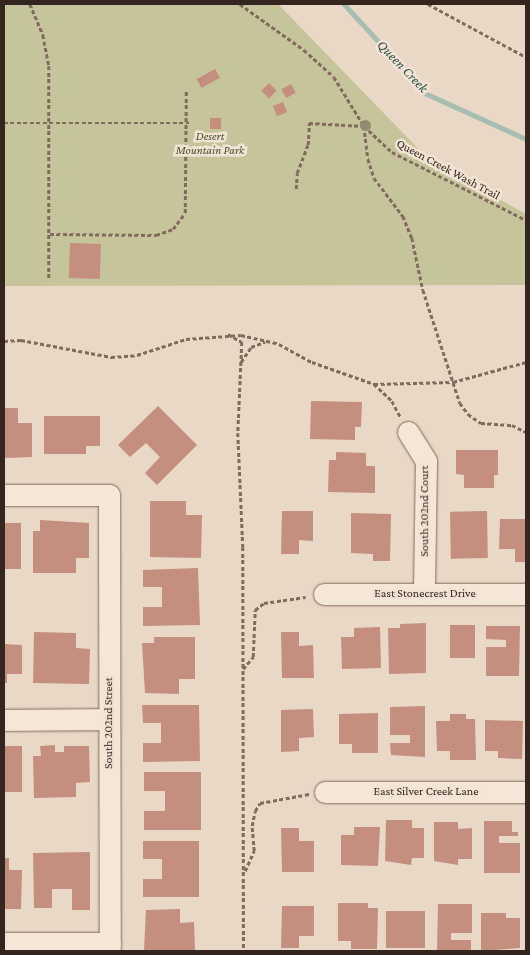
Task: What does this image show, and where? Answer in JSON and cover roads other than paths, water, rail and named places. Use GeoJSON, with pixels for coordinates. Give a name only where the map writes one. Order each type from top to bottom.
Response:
{"type":"FeatureCollection","features":[{"type":"Feature","properties":{"kind":"street","name":"South 202nd Court"},"geometry":{"type":"LineString","coordinates":[[408,432],[426,461],[424,594]]}},
{"type":"Feature","properties":{"kind":"street","name":"South 202nd Street"},"geometry":{"type":"LineString","coordinates":[[4,495],[109,495],[110,947]]}},
{"type":"Feature","properties":{"kind":"street","name":"East Stonecrest Drive"},"geometry":{"type":"LineString","coordinates":[[324,594],[526,594]]}},
{"type":"Feature","properties":{"kind":"street"},"geometry":{"type":"LineString","coordinates":[[4,720],[109,719]]}},
{"type":"Feature","properties":{"kind":"street","name":"East Silver Creek Lane"},"geometry":{"type":"LineString","coordinates":[[325,792],[526,792]]}},
{"type":"Feature","properties":{"kind":"street"},"geometry":{"type":"LineString","coordinates":[[4,943],[110,947]]}},
{"type":"Feature","properties":{"kind":"waterway","name":"Queen Creek"},"geometry":{"type":"LineString","coordinates":[[344,4],[427,94],[526,139]]}},
{"type":"Feature","properties":{"kind":"park label","name":"Desert Mountain Park"},"geometry":{"type":"Point","coordinates":[210,144]}}]}
